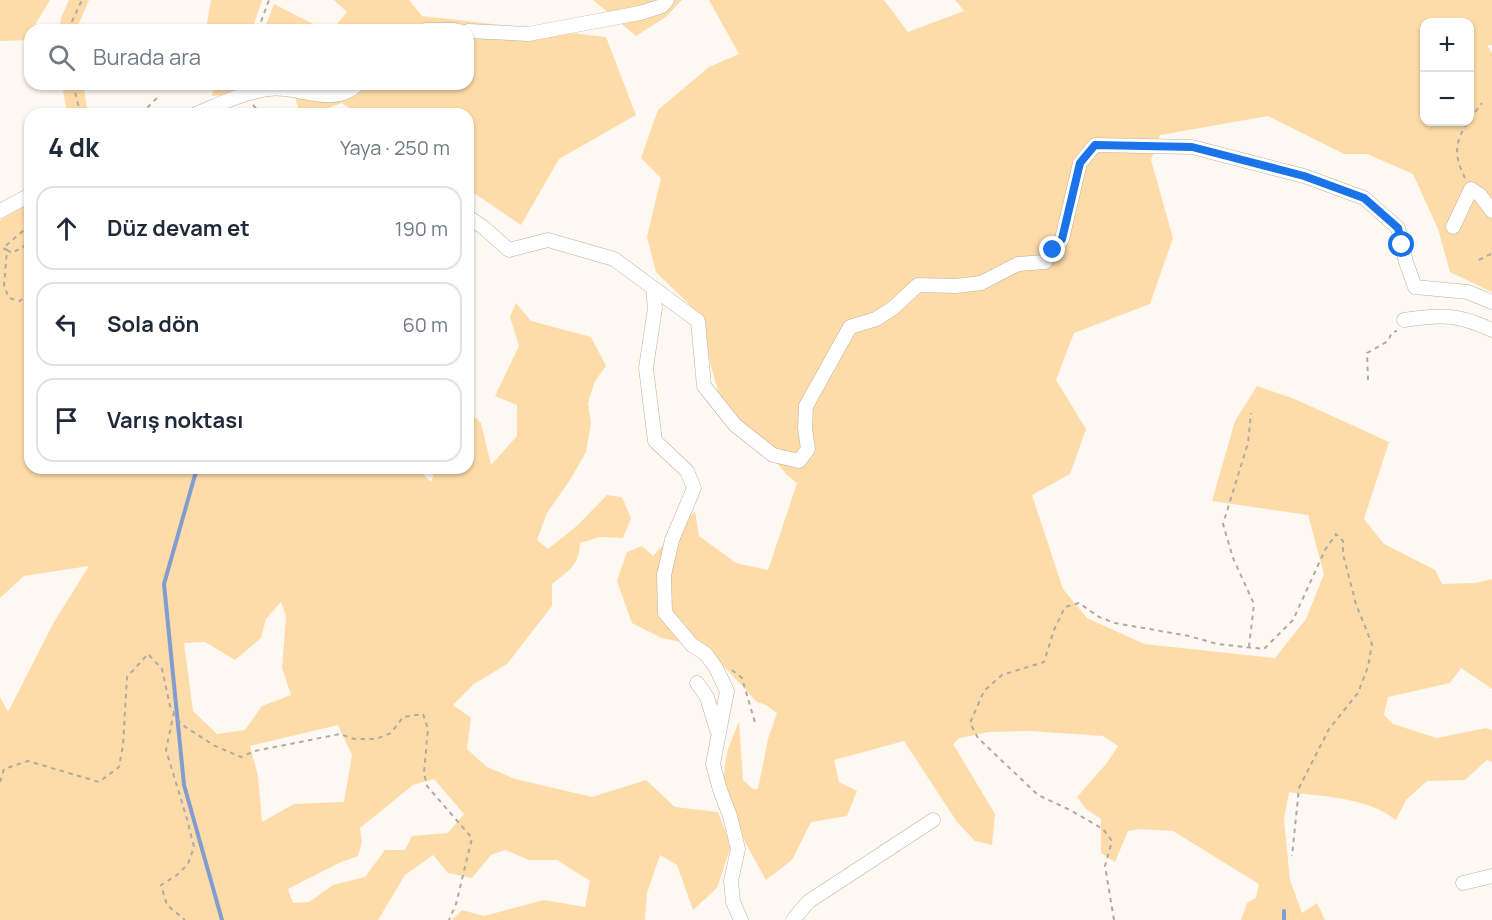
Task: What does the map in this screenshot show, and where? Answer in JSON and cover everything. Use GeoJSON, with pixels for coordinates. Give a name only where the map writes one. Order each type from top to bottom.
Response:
{"type":"FeatureCollection","features":[{"type":"Feature","properties":{"kind":"street"},"geometry":{"type":"LineString","coordinates":[[474,31],[528,34],[640,13],[662,6],[667,0]]}},
{"type":"Feature","properties":{"kind":"street"},"geometry":{"type":"LineString","coordinates":[[210,108],[242,94],[261,90]]}},
{"type":"Feature","properties":{"kind":"street"},"geometry":{"type":"LineString","coordinates":[[284,90],[324,96],[352,90]]}},
{"type":"Feature","properties":{"kind":"street"},"geometry":{"type":"LineString","coordinates":[[474,221],[509,250],[548,240],[614,259],[698,321],[704,386],[735,425],[773,455],[800,461],[808,449],[805,428],[806,406],[850,327],[876,319],[893,308],[918,285],[957,286],[981,283],[1018,264],[1045,262],[1062,239],[1080,163],[1095,145],[1192,147],[1304,176],[1364,198],[1398,228],[1406,262],[1416,288],[1489,296]]}},
{"type":"Feature","properties":{"kind":"street"},"geometry":{"type":"LineString","coordinates":[[1453,227],[1471,189],[1480,195],[1492,211]]}},
{"type":"Feature","properties":{"kind":"street"},"geometry":{"type":"LineString","coordinates":[[0,211],[24,198]]}},
{"type":"Feature","properties":{"kind":"street"},"geometry":{"type":"LineString","coordinates":[[653,288],[655,308],[646,368],[655,441],[687,471],[694,488],[672,540],[664,575],[665,613],[692,645],[706,654],[727,691],[713,764],[738,849],[731,881],[733,902],[741,920]]}},
{"type":"Feature","properties":{"kind":"street"},"geometry":{"type":"LineString","coordinates":[[1402,325],[1436,315],[1468,319],[1492,330]]}},
{"type":"Feature","properties":{"kind":"street"},"geometry":{"type":"LineString","coordinates":[[697,684],[707,697],[718,735]]}},
{"type":"Feature","properties":{"kind":"street"},"geometry":{"type":"LineString","coordinates":[[793,920],[808,902],[933,820]]}},
{"type":"Feature","properties":{"kind":"street"},"geometry":{"type":"LineString","coordinates":[[1463,883],[1492,876]]}},
{"type":"Feature","properties":{"kind":"path"},"geometry":{"type":"LineString","coordinates":[[71,24],[82,0]]}},
{"type":"Feature","properties":{"kind":"path"},"geometry":{"type":"LineString","coordinates":[[260,24],[269,0]]}},
{"type":"Feature","properties":{"kind":"path"},"geometry":{"type":"LineString","coordinates":[[74,90],[79,108]]}},
{"type":"Feature","properties":{"kind":"path"},"geometry":{"type":"LineString","coordinates":[[147,108],[159,96]]}},
{"type":"Feature","properties":{"kind":"path"},"geometry":{"type":"LineString","coordinates":[[1474,113],[1482,103]]}},
{"type":"Feature","properties":{"kind":"path"},"geometry":{"type":"LineString","coordinates":[[1465,126],[1457,138],[1458,164],[1471,189]]}},
{"type":"Feature","properties":{"kind":"path"},"geometry":{"type":"LineString","coordinates":[[24,230],[3,248],[12,253],[24,246]]}},
{"type":"Feature","properties":{"kind":"path"},"geometry":{"type":"LineString","coordinates":[[7,250],[4,286],[9,298],[20,301],[24,297]]}},
{"type":"Feature","properties":{"kind":"path"},"geometry":{"type":"LineString","coordinates":[[1479,260],[1491,254]]}},
{"type":"Feature","properties":{"kind":"path"},"geometry":{"type":"LineString","coordinates":[[1368,380],[1367,353],[1388,341],[1392,332],[1402,325]]}},
{"type":"Feature","properties":{"kind":"path"},"geometry":{"type":"LineString","coordinates":[[1249,647],[1254,604],[1233,558],[1223,524],[1248,443],[1251,413]]}},
{"type":"Feature","properties":{"kind":"path"},"geometry":{"type":"LineString","coordinates":[[1114,920],[1105,866],[1112,841],[1102,829],[1038,795],[978,738],[970,723],[984,691],[1002,675],[1044,662],[1053,630],[1065,607],[1079,603],[1115,623],[1189,636],[1217,644],[1264,649],[1293,620],[1325,550],[1336,534],[1343,541],[1353,593],[1372,644],[1368,667],[1358,693],[1329,729],[1299,788],[1292,856]]}},
{"type":"Feature","properties":{"kind":"path"},"geometry":{"type":"LineString","coordinates":[[0,782],[4,769],[28,761],[99,782],[119,766],[123,745],[127,677],[148,654],[162,669],[170,706],[181,724],[215,746],[241,757],[255,751],[340,734],[354,739],[376,739],[391,732],[403,717],[423,714],[428,729],[424,773],[428,786],[472,837],[456,904],[449,920]]}},
{"type":"Feature","properties":{"kind":"path"},"geometry":{"type":"LineString","coordinates":[[713,663],[734,671],[742,678],[756,726]]}},
{"type":"Feature","properties":{"kind":"path"},"geometry":{"type":"LineString","coordinates":[[174,712],[166,750],[194,847],[188,864],[177,875],[161,885],[167,905],[185,920]]}},
{"type":"Feature","properties":{"kind":"shaded area"},"geometry":{"type":"Polygon","coordinates":[[[0,0],[50,0],[36,24],[24,24],[24,40],[0,41],[0,0]]]}},
{"type":"Feature","properties":{"kind":"shaded area"},"geometry":{"type":"Polygon","coordinates":[[[69,0],[89,0],[79,24],[60,24],[69,0]]]}},
{"type":"Feature","properties":{"kind":"shaded area"},"geometry":{"type":"Polygon","coordinates":[[[211,0],[262,0],[254,24],[207,24],[211,0]]]}},
{"type":"Feature","properties":{"kind":"shaded area"},"geometry":{"type":"Polygon","coordinates":[[[334,0],[409,0],[422,16],[606,37],[636,115],[559,159],[521,225],[474,193],[474,108],[349,108],[342,103],[328,108],[298,108],[293,90],[474,90],[474,24],[337,24],[347,12],[334,0]]]}},
{"type":"Feature","properties":{"kind":"shaded area"},"geometry":{"type":"Polygon","coordinates":[[[593,0],[682,0],[666,17],[636,36],[593,0]]]}},
{"type":"Feature","properties":{"kind":"shaded area"},"geometry":{"type":"Polygon","coordinates":[[[709,0],[884,0],[908,32],[964,11],[955,0],[1492,0],[1492,45],[1487,45],[1492,53],[1492,292],[1450,272],[1438,229],[1413,174],[1367,154],[1344,154],[1268,116],[1160,135],[1151,160],[1173,238],[1150,304],[1074,333],[1056,380],[1086,429],[1070,474],[1032,495],[1063,589],[1087,618],[1144,644],[1275,658],[1306,619],[1324,574],[1308,515],[1212,501],[1235,421],[1257,386],[1297,400],[1389,442],[1364,519],[1384,544],[1435,570],[1442,584],[1475,583],[1492,579],[1492,689],[1461,668],[1450,683],[1388,697],[1384,715],[1393,724],[1437,738],[1486,728],[1492,730],[1492,762],[1487,760],[1465,780],[1427,781],[1406,800],[1396,820],[1385,812],[1359,802],[1289,792],[1284,820],[1290,880],[1302,913],[1317,903],[1325,920],[1241,920],[1247,903],[1256,898],[1259,884],[1173,831],[1140,829],[1128,831],[1115,862],[1101,853],[1101,819],[1086,809],[1077,797],[1107,763],[1118,746],[1103,736],[1031,731],[989,732],[959,738],[953,744],[995,814],[992,845],[975,841],[957,822],[904,741],[834,760],[839,782],[857,791],[847,816],[811,822],[792,860],[766,880],[745,842],[723,793],[728,749],[739,721],[743,780],[753,789],[758,789],[768,739],[777,713],[757,702],[706,647],[662,638],[632,623],[617,581],[627,552],[642,546],[653,556],[695,511],[699,536],[736,563],[768,570],[797,483],[787,475],[719,394],[710,363],[702,317],[656,272],[647,237],[661,178],[641,158],[658,110],[709,67],[739,54],[709,0]]]}},
{"type":"Feature","properties":{"kind":"shaded area"},"geometry":{"type":"Polygon","coordinates":[[[274,4],[313,24],[266,24],[274,4]]]}},
{"type":"Feature","properties":{"kind":"shaded area"},"geometry":{"type":"Polygon","coordinates":[[[63,90],[84,90],[87,108],[66,108],[63,90]]]}},
{"type":"Feature","properties":{"kind":"shaded area"},"geometry":{"type":"Polygon","coordinates":[[[213,90],[235,90],[224,95],[212,96],[213,90]]]}},
{"type":"Feature","properties":{"kind":"shaded area"},"geometry":{"type":"Polygon","coordinates":[[[24,201],[24,474],[423,474],[431,482],[434,474],[474,474],[474,416],[481,423],[491,465],[517,436],[517,405],[495,396],[519,346],[510,317],[516,303],[531,321],[591,337],[606,366],[595,381],[588,403],[591,423],[586,452],[547,513],[537,540],[548,549],[577,526],[607,495],[622,497],[631,518],[623,538],[600,537],[580,543],[575,562],[552,584],[552,606],[507,664],[474,684],[453,705],[471,718],[467,749],[487,767],[515,779],[592,797],[646,780],[675,807],[718,812],[731,846],[717,888],[693,910],[677,865],[660,855],[647,893],[645,920],[452,920],[462,910],[484,916],[544,900],[585,907],[590,881],[557,860],[529,860],[505,850],[491,855],[472,878],[448,873],[433,855],[405,875],[378,920],[0,920],[0,697],[8,712],[54,622],[89,566],[24,576],[0,598],[0,220],[23,204],[24,201]],[[281,602],[266,619],[261,638],[235,660],[205,642],[184,643],[193,711],[217,734],[245,730],[262,706],[291,695],[282,668],[286,616],[281,602]],[[338,725],[250,746],[258,776],[262,822],[294,804],[344,802],[352,755],[338,725]],[[434,779],[413,785],[360,828],[362,842],[358,856],[288,889],[293,903],[309,902],[333,885],[365,877],[385,850],[405,850],[412,836],[448,833],[464,814],[434,779]]]}},
{"type":"Feature","properties":{"kind":"waterway"},"geometry":{"type":"LineString","coordinates":[[195,474],[164,584],[184,785],[222,920]]}},
{"type":"Feature","properties":{"kind":"waterway"},"geometry":{"type":"LineString","coordinates":[[1284,911],[1284,920]]}},
{"type":"Feature","properties":{"kind":"route"},"geometry":{"type":"LineString","coordinates":[[1053,250],[1062,239],[1080,163],[1095,145],[1192,147],[1304,176],[1364,198],[1398,228],[1402,245]]}}]}
